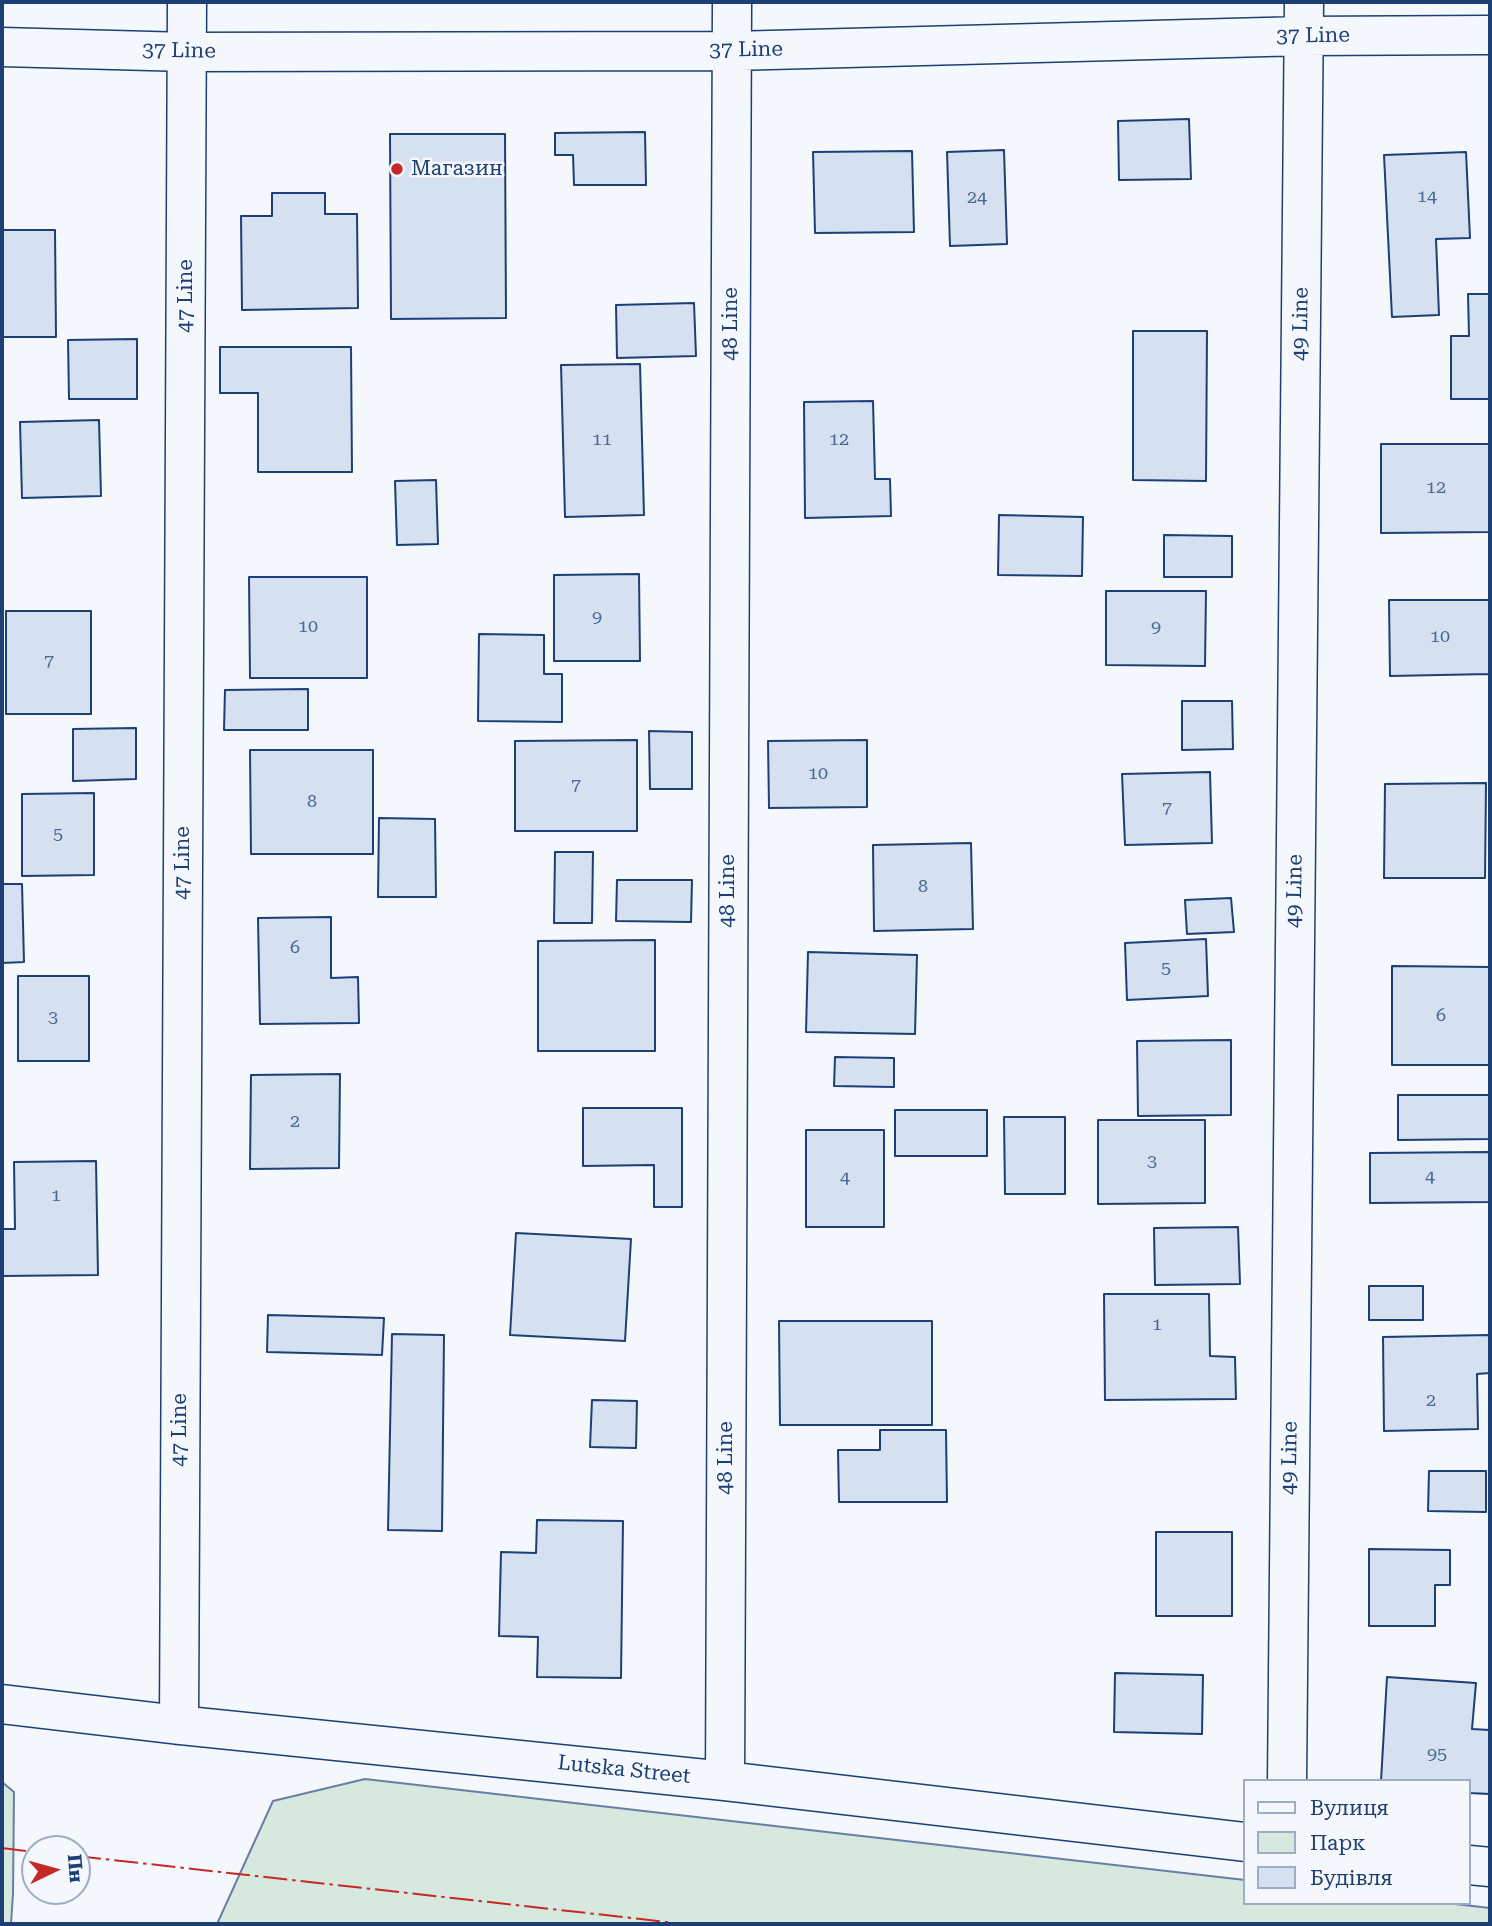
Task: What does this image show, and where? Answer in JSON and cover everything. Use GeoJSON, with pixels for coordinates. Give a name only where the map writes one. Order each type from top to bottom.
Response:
{"type":"FeatureCollection","features":[{"type":"Feature","properties":{"kind":"street","name":"47 Line"},"geometry":{"type":"LineString","coordinates":[[179,1725],[187,2]]}},
{"type":"Feature","properties":{"kind":"street","name":"48 Line"},"geometry":{"type":"LineString","coordinates":[[725,1781],[732,2]]}},
{"type":"Feature","properties":{"kind":"street","name":"37 Line"},"geometry":{"type":"LineString","coordinates":[[2,47],[187,52],[732,51],[1304,19],[1490,35]]}},
{"type":"Feature","properties":{"kind":"street","name":"49 Line"},"geometry":{"type":"LineString","coordinates":[[1287,1779],[1304,19]]}},
{"type":"Feature","properties":{"kind":"street","name":"Lutska Street"},"geometry":{"type":"LineString","coordinates":[[2,1704],[179,1725],[725,1781],[1244,1842]]}},
{"type":"Feature","properties":{"kind":"street"},"geometry":{"type":"LineString","coordinates":[[1471,1865],[1490,1867]]}},
{"type":"Feature","properties":{"kind":"green space"},"geometry":{"type":"Polygon","coordinates":[[[365,1779],[1244,1880],[1244,1905],[1464,1905],[1490,1908],[1490,1924],[217,1924],[273,1801],[365,1779]]]}},
{"type":"Feature","properties":{"kind":"green space"},"geometry":{"type":"Polygon","coordinates":[[[2,1782],[14,1792],[11,1924],[2,1924],[2,1782]]]}},
{"type":"Feature","properties":{"kind":"building"},"geometry":{"type":"Polygon","coordinates":[[[1189,119],[1191,179],[1119,180],[1118,121],[1189,119]]]}},
{"type":"Feature","properties":{"kind":"building"},"geometry":{"type":"Polygon","coordinates":[[[645,132],[646,185],[574,185],[573,155],[555,155],[555,133],[645,132]]]}},
{"type":"Feature","properties":{"kind":"building"},"geometry":{"type":"Polygon","coordinates":[[[390,134],[505,134],[506,318],[391,319],[390,134]]]}},
{"type":"Feature","properties":{"kind":"building"},"geometry":{"type":"Polygon","coordinates":[[[1004,150],[1007,244],[950,246],[947,152],[1004,150]]]}},
{"type":"Feature","properties":{"kind":"building"},"geometry":{"type":"Polygon","coordinates":[[[912,151],[914,232],[815,233],[813,152],[912,151]]]}},
{"type":"Feature","properties":{"kind":"building"},"geometry":{"type":"Polygon","coordinates":[[[1466,152],[1470,238],[1436,239],[1439,315],[1392,317],[1384,155],[1466,152]]]}},
{"type":"Feature","properties":{"kind":"building"},"geometry":{"type":"Polygon","coordinates":[[[272,193],[325,193],[325,214],[357,214],[358,308],[242,310],[241,216],[272,216],[272,193]]]}},
{"type":"Feature","properties":{"kind":"building"},"geometry":{"type":"Polygon","coordinates":[[[2,230],[55,230],[56,337],[2,337],[2,230]]]}},
{"type":"Feature","properties":{"kind":"building"},"geometry":{"type":"Polygon","coordinates":[[[1468,294],[1490,294],[1490,399],[1451,399],[1451,336],[1469,336],[1468,294]]]}},
{"type":"Feature","properties":{"kind":"building"},"geometry":{"type":"Polygon","coordinates":[[[694,303],[696,356],[617,358],[616,305],[694,303]]]}},
{"type":"Feature","properties":{"kind":"building"},"geometry":{"type":"Polygon","coordinates":[[[1133,331],[1207,331],[1206,481],[1133,480],[1133,331]]]}},
{"type":"Feature","properties":{"kind":"building"},"geometry":{"type":"Polygon","coordinates":[[[137,339],[137,399],[69,399],[68,340],[137,339]]]}},
{"type":"Feature","properties":{"kind":"building"},"geometry":{"type":"Polygon","coordinates":[[[220,347],[351,347],[352,472],[258,472],[258,393],[220,393],[220,347]]]}},
{"type":"Feature","properties":{"kind":"building"},"geometry":{"type":"Polygon","coordinates":[[[640,364],[644,515],[565,517],[561,365],[640,364]]]}},
{"type":"Feature","properties":{"kind":"building"},"geometry":{"type":"Polygon","coordinates":[[[873,401],[875,479],[890,479],[891,516],[805,518],[804,402],[873,401]]]}},
{"type":"Feature","properties":{"kind":"building"},"geometry":{"type":"Polygon","coordinates":[[[99,420],[101,496],[22,498],[20,422],[99,420]]]}},
{"type":"Feature","properties":{"kind":"building"},"geometry":{"type":"Polygon","coordinates":[[[1381,444],[1490,444],[1490,532],[1381,533],[1381,444]]]}},
{"type":"Feature","properties":{"kind":"building"},"geometry":{"type":"Polygon","coordinates":[[[436,480],[438,544],[397,545],[395,481],[436,480]]]}},
{"type":"Feature","properties":{"kind":"building"},"geometry":{"type":"Polygon","coordinates":[[[999,515],[1083,517],[1082,576],[998,575],[999,515]]]}},
{"type":"Feature","properties":{"kind":"building"},"geometry":{"type":"Polygon","coordinates":[[[1164,535],[1232,536],[1232,577],[1164,577],[1164,535]]]}},
{"type":"Feature","properties":{"kind":"building"},"geometry":{"type":"Polygon","coordinates":[[[639,574],[640,661],[554,661],[554,575],[639,574]]]}},
{"type":"Feature","properties":{"kind":"building"},"geometry":{"type":"Polygon","coordinates":[[[249,577],[367,577],[367,678],[250,678],[249,577]]]}},
{"type":"Feature","properties":{"kind":"building"},"geometry":{"type":"Polygon","coordinates":[[[1106,591],[1206,591],[1205,666],[1106,665],[1106,591]]]}},
{"type":"Feature","properties":{"kind":"building"},"geometry":{"type":"Polygon","coordinates":[[[1389,600],[1490,600],[1490,674],[1390,676],[1389,600]]]}},
{"type":"Feature","properties":{"kind":"building"},"geometry":{"type":"Polygon","coordinates":[[[6,611],[91,611],[91,714],[6,714],[6,611]]]}},
{"type":"Feature","properties":{"kind":"building"},"geometry":{"type":"Polygon","coordinates":[[[479,634],[544,635],[544,674],[562,674],[562,722],[478,721],[479,634]]]}},
{"type":"Feature","properties":{"kind":"building"},"geometry":{"type":"Polygon","coordinates":[[[308,689],[308,730],[224,730],[225,690],[308,689]]]}},
{"type":"Feature","properties":{"kind":"building"},"geometry":{"type":"Polygon","coordinates":[[[1182,701],[1232,701],[1233,749],[1182,750],[1182,701]]]}},
{"type":"Feature","properties":{"kind":"building"},"geometry":{"type":"Polygon","coordinates":[[[136,728],[136,779],[73,781],[73,729],[136,728]]]}},
{"type":"Feature","properties":{"kind":"building"},"geometry":{"type":"Polygon","coordinates":[[[649,731],[692,732],[692,789],[650,789],[649,731]]]}},
{"type":"Feature","properties":{"kind":"building"},"geometry":{"type":"Polygon","coordinates":[[[637,740],[637,831],[515,831],[515,741],[637,740]]]}},
{"type":"Feature","properties":{"kind":"building"},"geometry":{"type":"Polygon","coordinates":[[[867,740],[867,807],[769,808],[768,741],[867,740]]]}},
{"type":"Feature","properties":{"kind":"building"},"geometry":{"type":"Polygon","coordinates":[[[250,750],[373,750],[373,854],[251,854],[250,750]]]}},
{"type":"Feature","properties":{"kind":"building"},"geometry":{"type":"Polygon","coordinates":[[[1210,772],[1212,843],[1125,845],[1122,774],[1210,772]]]}},
{"type":"Feature","properties":{"kind":"building"},"geometry":{"type":"Polygon","coordinates":[[[1486,783],[1485,878],[1384,878],[1385,784],[1486,783]]]}},
{"type":"Feature","properties":{"kind":"building"},"geometry":{"type":"Polygon","coordinates":[[[94,793],[94,875],[22,876],[22,794],[94,793]]]}},
{"type":"Feature","properties":{"kind":"building"},"geometry":{"type":"Polygon","coordinates":[[[379,818],[435,819],[436,897],[378,897],[379,818]]]}},
{"type":"Feature","properties":{"kind":"building"},"geometry":{"type":"Polygon","coordinates":[[[971,843],[973,929],[874,931],[873,845],[971,843]]]}},
{"type":"Feature","properties":{"kind":"building"},"geometry":{"type":"Polygon","coordinates":[[[555,852],[593,852],[592,923],[554,923],[555,852]]]}},
{"type":"Feature","properties":{"kind":"building"},"geometry":{"type":"Polygon","coordinates":[[[617,880],[692,880],[691,922],[616,921],[617,880]]]}},
{"type":"Feature","properties":{"kind":"building"},"geometry":{"type":"Polygon","coordinates":[[[2,884],[22,884],[24,962],[2,963],[2,884]]]}},
{"type":"Feature","properties":{"kind":"building"},"geometry":{"type":"Polygon","coordinates":[[[1231,898],[1234,932],[1187,934],[1185,900],[1231,898]]]}},
{"type":"Feature","properties":{"kind":"building"},"geometry":{"type":"Polygon","coordinates":[[[331,917],[331,978],[358,977],[359,1023],[260,1024],[258,918],[331,917]]]}},
{"type":"Feature","properties":{"kind":"building"},"geometry":{"type":"Polygon","coordinates":[[[1206,939],[1208,996],[1127,1000],[1125,943],[1206,939]]]}},
{"type":"Feature","properties":{"kind":"building"},"geometry":{"type":"Polygon","coordinates":[[[655,940],[655,1051],[538,1051],[538,941],[655,940]]]}},
{"type":"Feature","properties":{"kind":"building"},"geometry":{"type":"Polygon","coordinates":[[[808,952],[917,955],[915,1034],[806,1032],[808,952]]]}},
{"type":"Feature","properties":{"kind":"building"},"geometry":{"type":"Polygon","coordinates":[[[1392,966],[1490,967],[1490,1065],[1392,1065],[1392,966]]]}},
{"type":"Feature","properties":{"kind":"building"},"geometry":{"type":"Polygon","coordinates":[[[18,976],[89,976],[89,1061],[18,1061],[18,976]]]}},
{"type":"Feature","properties":{"kind":"building"},"geometry":{"type":"Polygon","coordinates":[[[1231,1040],[1231,1115],[1138,1116],[1137,1041],[1231,1040]]]}},
{"type":"Feature","properties":{"kind":"building"},"geometry":{"type":"Polygon","coordinates":[[[835,1057],[894,1058],[894,1087],[834,1086],[835,1057]]]}},
{"type":"Feature","properties":{"kind":"building"},"geometry":{"type":"Polygon","coordinates":[[[340,1074],[339,1168],[250,1169],[251,1075],[340,1074]]]}},
{"type":"Feature","properties":{"kind":"building"},"geometry":{"type":"Polygon","coordinates":[[[1398,1095],[1490,1095],[1490,1139],[1398,1140],[1398,1095]]]}},
{"type":"Feature","properties":{"kind":"building"},"geometry":{"type":"Polygon","coordinates":[[[583,1108],[682,1108],[682,1207],[654,1207],[654,1165],[583,1166],[583,1108]]]}},
{"type":"Feature","properties":{"kind":"building"},"geometry":{"type":"Polygon","coordinates":[[[895,1110],[987,1110],[987,1156],[895,1156],[895,1110]]]}},
{"type":"Feature","properties":{"kind":"building"},"geometry":{"type":"Polygon","coordinates":[[[1004,1117],[1065,1117],[1065,1194],[1005,1194],[1004,1117]]]}},
{"type":"Feature","properties":{"kind":"building"},"geometry":{"type":"Polygon","coordinates":[[[1098,1120],[1205,1120],[1205,1203],[1098,1204],[1098,1120]]]}},
{"type":"Feature","properties":{"kind":"building"},"geometry":{"type":"Polygon","coordinates":[[[806,1130],[884,1130],[884,1227],[806,1227],[806,1130]]]}},
{"type":"Feature","properties":{"kind":"building"},"geometry":{"type":"Polygon","coordinates":[[[1490,1152],[1490,1202],[1370,1203],[1370,1153],[1490,1152]]]}},
{"type":"Feature","properties":{"kind":"building"},"geometry":{"type":"Polygon","coordinates":[[[96,1161],[98,1275],[2,1276],[2,1229],[15,1229],[14,1162],[96,1161]]]}},
{"type":"Feature","properties":{"kind":"building"},"geometry":{"type":"Polygon","coordinates":[[[1238,1227],[1240,1284],[1155,1285],[1154,1228],[1238,1227]]]}},
{"type":"Feature","properties":{"kind":"building"},"geometry":{"type":"Polygon","coordinates":[[[516,1233],[631,1239],[625,1341],[510,1335],[516,1233]]]}},
{"type":"Feature","properties":{"kind":"building"},"geometry":{"type":"Polygon","coordinates":[[[1369,1286],[1423,1286],[1423,1320],[1369,1320],[1369,1286]]]}},
{"type":"Feature","properties":{"kind":"building"},"geometry":{"type":"Polygon","coordinates":[[[1104,1294],[1209,1294],[1210,1356],[1235,1357],[1236,1399],[1105,1400],[1104,1294]]]}},
{"type":"Feature","properties":{"kind":"building"},"geometry":{"type":"Polygon","coordinates":[[[268,1315],[384,1318],[382,1355],[267,1352],[268,1315]]]}},
{"type":"Feature","properties":{"kind":"building"},"geometry":{"type":"Polygon","coordinates":[[[779,1321],[932,1321],[932,1425],[780,1425],[779,1321]]]}},
{"type":"Feature","properties":{"kind":"building"},"geometry":{"type":"Polygon","coordinates":[[[392,1334],[444,1335],[442,1531],[388,1530],[392,1334]]]}},
{"type":"Feature","properties":{"kind":"building"},"geometry":{"type":"Polygon","coordinates":[[[1490,1335],[1490,1373],[1477,1374],[1478,1429],[1384,1431],[1383,1337],[1490,1335]]]}},
{"type":"Feature","properties":{"kind":"building"},"geometry":{"type":"Polygon","coordinates":[[[592,1400],[637,1401],[636,1448],[590,1447],[592,1400]]]}},
{"type":"Feature","properties":{"kind":"building"},"geometry":{"type":"Polygon","coordinates":[[[880,1430],[946,1430],[947,1502],[839,1502],[838,1450],[880,1450],[880,1430]]]}},
{"type":"Feature","properties":{"kind":"building"},"geometry":{"type":"Polygon","coordinates":[[[1429,1471],[1486,1471],[1486,1512],[1428,1511],[1429,1471]]]}},
{"type":"Feature","properties":{"kind":"building"},"geometry":{"type":"Polygon","coordinates":[[[537,1520],[623,1521],[621,1678],[537,1677],[538,1637],[499,1636],[501,1552],[536,1553],[537,1520]]]}},
{"type":"Feature","properties":{"kind":"building"},"geometry":{"type":"Polygon","coordinates":[[[1156,1532],[1232,1532],[1232,1616],[1156,1616],[1156,1532]]]}},
{"type":"Feature","properties":{"kind":"building"},"geometry":{"type":"Polygon","coordinates":[[[1369,1549],[1450,1550],[1450,1585],[1435,1585],[1435,1626],[1369,1626],[1369,1549]]]}},
{"type":"Feature","properties":{"kind":"building"},"geometry":{"type":"Polygon","coordinates":[[[1115,1673],[1203,1675],[1202,1734],[1114,1732],[1115,1673]]]}},
{"type":"Feature","properties":{"kind":"building"},"geometry":{"type":"Polygon","coordinates":[[[1387,1677],[1476,1683],[1472,1729],[1490,1730],[1490,1794],[1471,1793],[1471,1779],[1381,1779],[1387,1677]]]}},
{"type":"Feature","properties":{"kind":"power"},"geometry":{"type":"LineString","coordinates":[[2,1848],[21,1850]]}},
{"type":"Feature","properties":{"kind":"power"},"geometry":{"type":"LineString","coordinates":[[91,1858],[685,1924]]}},
{"type":"Feature","properties":{"kind":"place","name":"Магазин"},"geometry":{"type":"Point","coordinates":[397,169]}}]}
